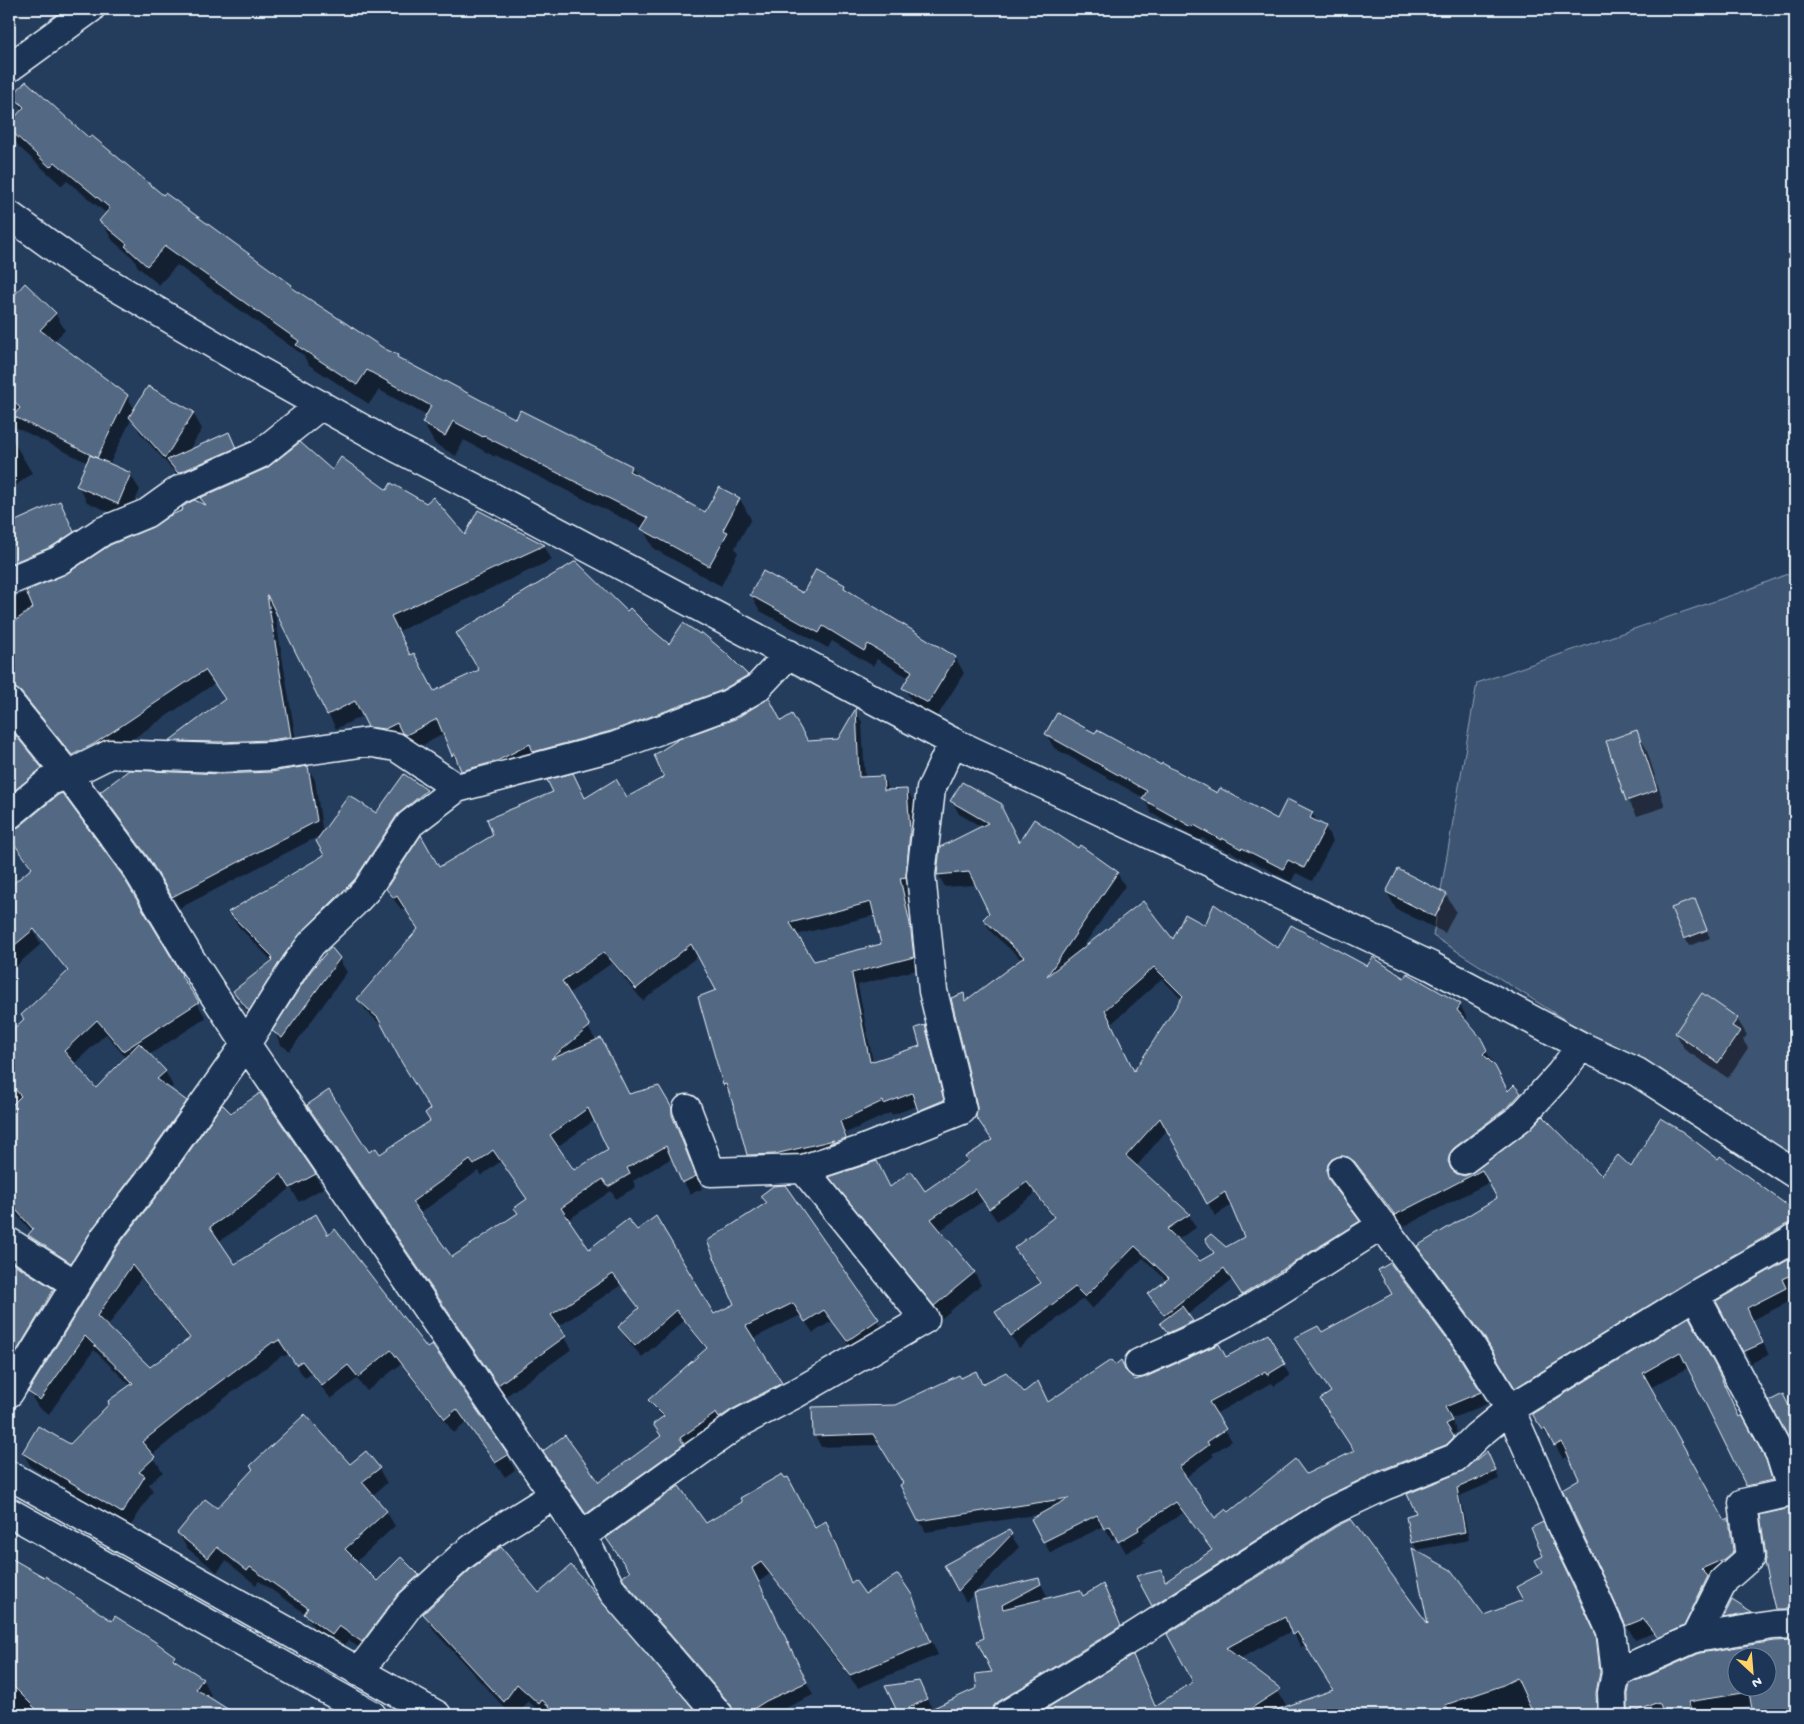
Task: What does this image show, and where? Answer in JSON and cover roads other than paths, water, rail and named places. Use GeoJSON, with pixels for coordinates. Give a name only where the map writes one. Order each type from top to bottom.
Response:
{"type":"FeatureCollection","features":[{"type":"Feature","properties":{"kind":"street"},"geometry":{"type":"LineString","coordinates":[[9,68],[90,9]]}},
{"type":"Feature","properties":{"kind":"street"},"geometry":{"type":"LineString","coordinates":[[9,215],[77,264],[397,448],[953,742],[1431,966],[1581,1046],[1638,1072],[1795,1174]]}},
{"type":"Feature","properties":{"kind":"street"},"geometry":{"type":"LineString","coordinates":[[9,581],[58,561],[103,531],[146,513],[179,490],[260,454],[321,405]]}},
{"type":"Feature","properties":{"kind":"street"},"geometry":{"type":"LineString","coordinates":[[9,1393],[105,1237],[157,1170],[246,1044],[302,956],[312,943],[367,889],[410,824],[457,788],[616,746],[727,705],[757,688],[789,654]]}},
{"type":"Feature","properties":{"kind":"street"},"geometry":{"type":"LineString","coordinates":[[9,702],[68,775],[135,866],[190,958],[246,1044],[582,1536],[613,1592],[719,1715]]}},
{"type":"Feature","properties":{"kind":"street"},"geometry":{"type":"LineString","coordinates":[[9,815],[50,781],[68,775],[110,754],[220,758],[270,756],[367,742],[396,747],[457,788]]}},
{"type":"Feature","properties":{"kind":"street"},"geometry":{"type":"LineString","coordinates":[[687,1109],[711,1172],[803,1168],[864,1148],[962,1110],[933,991],[921,875],[931,789],[953,742]]}},
{"type":"Feature","properties":{"kind":"street"},"geometry":{"type":"LineString","coordinates":[[1464,1160],[1520,1118],[1560,1074],[1581,1046]]}},
{"type":"Feature","properties":{"kind":"street"},"geometry":{"type":"LineString","coordinates":[[582,1536],[738,1424],[795,1394],[925,1319],[803,1168]]}},
{"type":"Feature","properties":{"kind":"street"},"geometry":{"type":"LineString","coordinates":[[1342,1171],[1470,1344],[1510,1409],[1562,1527],[1611,1631],[1616,1673],[1612,1693],[1613,1715]]}},
{"type":"Feature","properties":{"kind":"street"},"geometry":{"type":"LineString","coordinates":[[1139,1364],[1234,1318],[1305,1276],[1335,1254],[1383,1225]]}},
{"type":"Feature","properties":{"kind":"street"},"geometry":{"type":"LineString","coordinates":[[1006,1715],[1106,1654],[1329,1512],[1384,1486],[1455,1458],[1477,1436],[1510,1409],[1695,1295],[1795,1238]]}},
{"type":"Feature","properties":{"kind":"street"},"geometry":{"type":"LineString","coordinates":[[9,1242],[75,1284]]}},
{"type":"Feature","properties":{"kind":"street"},"geometry":{"type":"LineString","coordinates":[[1695,1295],[1780,1454],[1794,1492],[1743,1503],[1750,1557],[1724,1580],[1695,1638]]}},
{"type":"Feature","properties":{"kind":"street"},"geometry":{"type":"LineString","coordinates":[[9,1475],[437,1715]]}},
{"type":"Feature","properties":{"kind":"street"},"geometry":{"type":"LineString","coordinates":[[359,1672],[410,1604],[456,1562],[490,1535],[554,1495]]}},
{"type":"Feature","properties":{"kind":"street"},"geometry":{"type":"LineString","coordinates":[[9,1512],[372,1715]]}},
{"type":"Feature","properties":{"kind":"street"},"geometry":{"type":"LineString","coordinates":[[1616,1673],[1695,1638],[1772,1625],[1795,1624]]}}]}
